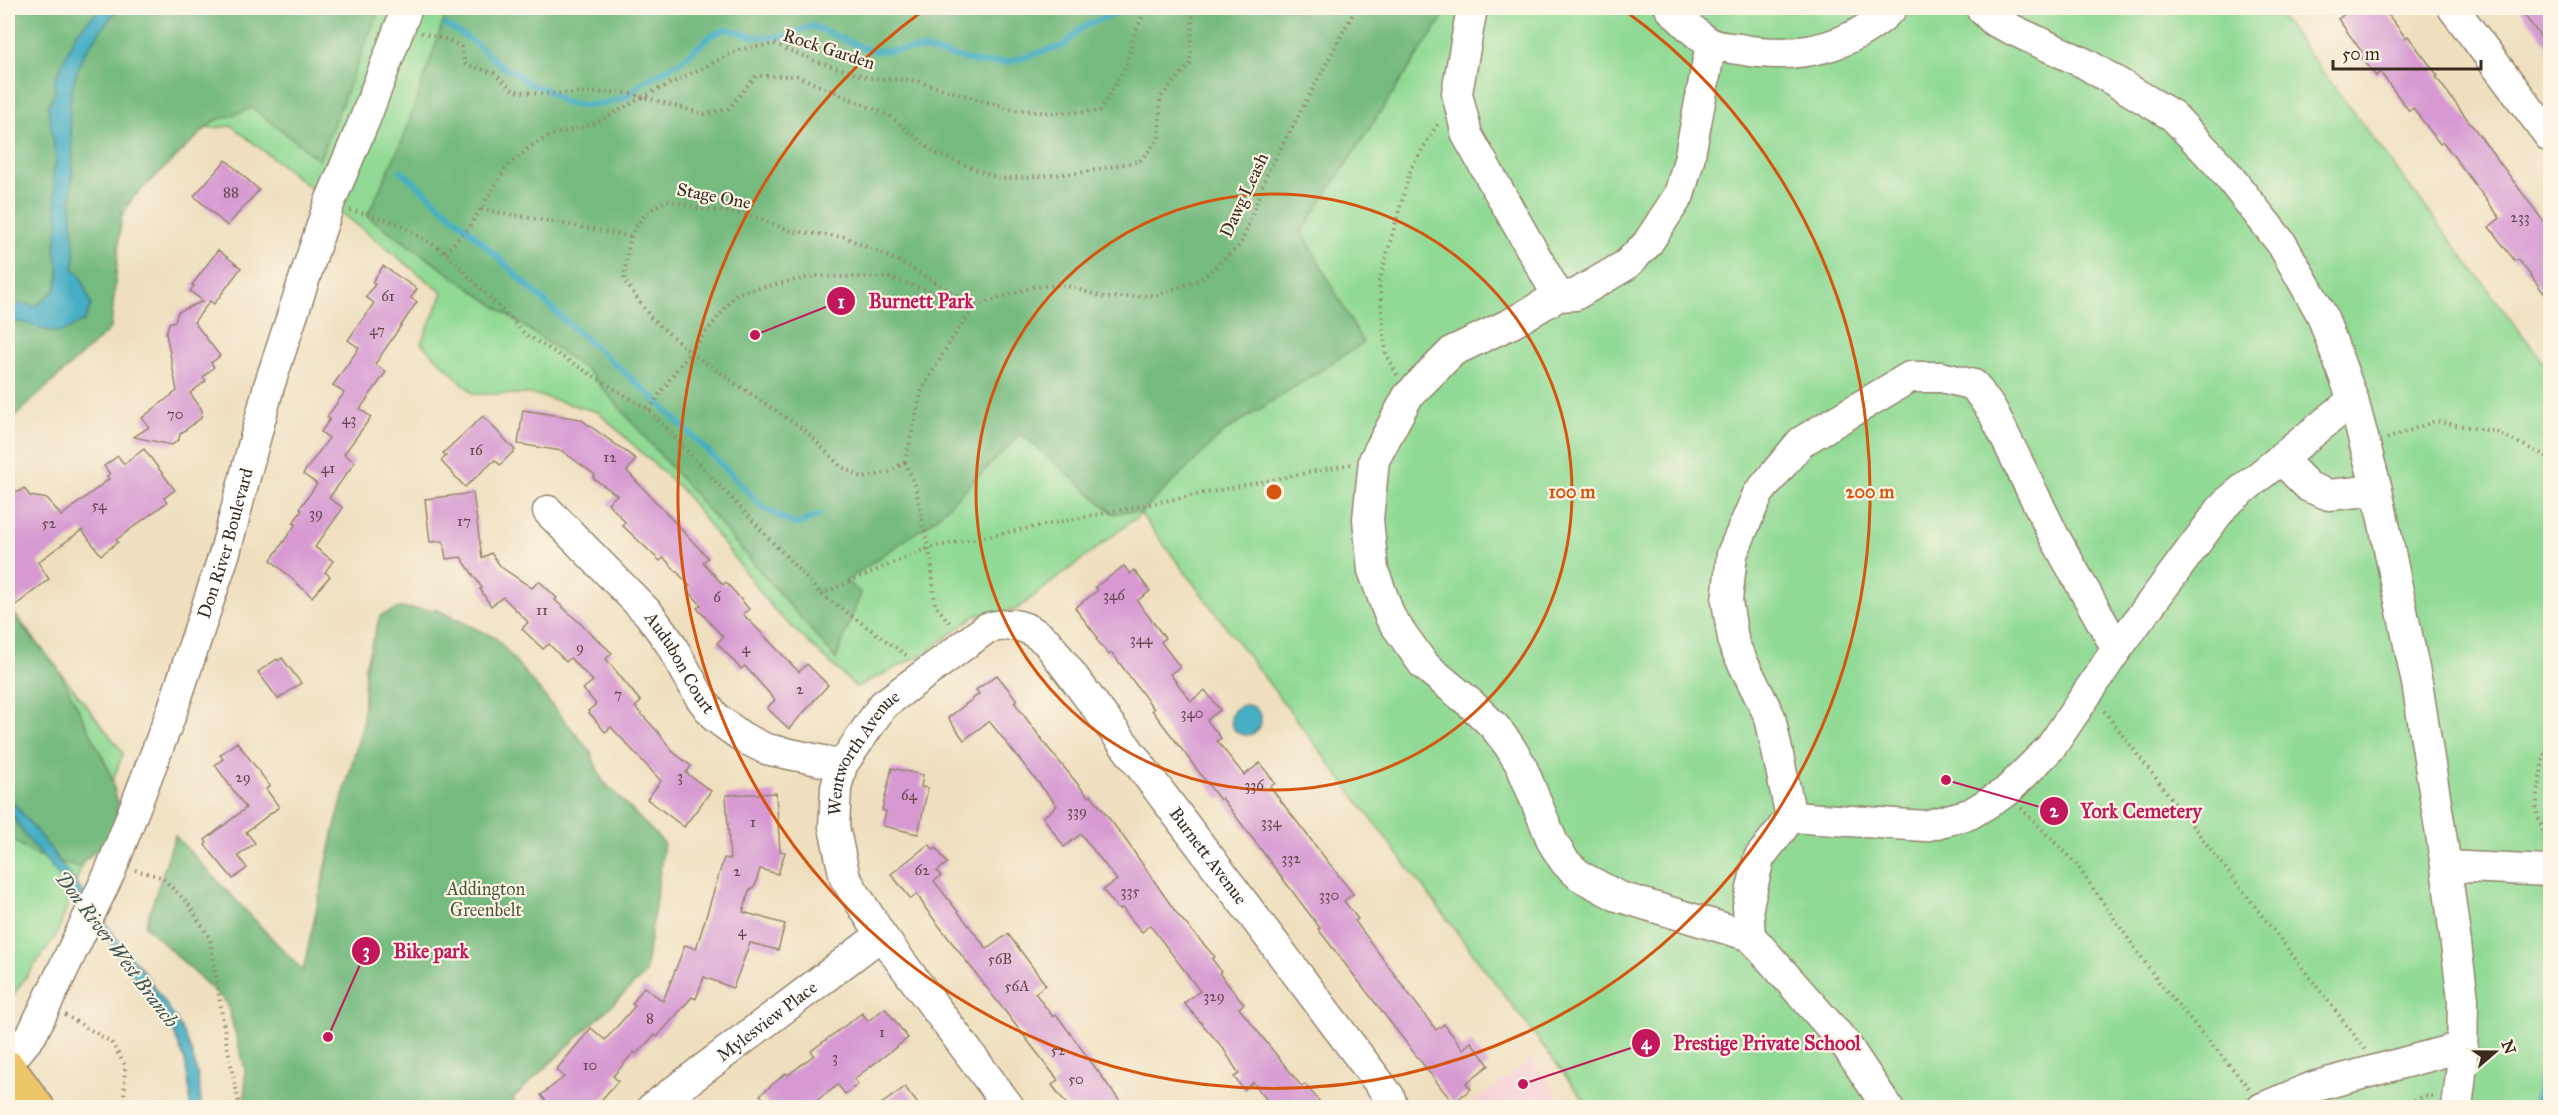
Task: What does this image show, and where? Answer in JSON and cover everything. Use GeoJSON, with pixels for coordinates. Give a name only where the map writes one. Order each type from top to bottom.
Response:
{"type":"FeatureCollection","features":[{"type":"Feature","properties":{"kind":"main road"},"geometry":{"type":"LineString","coordinates":[[8,1067],[38,1107]]}},
{"type":"Feature","properties":{"kind":"street"},"geometry":{"type":"LineString","coordinates":[[1472,8],[1457,93],[1467,135],[1558,296]]}},
{"type":"Feature","properties":{"kind":"street"},"geometry":{"type":"LineString","coordinates":[[1670,8],[1711,44],[1750,51],[1794,54],[1838,44],[1876,23],[1892,8]]}},
{"type":"Feature","properties":{"kind":"street"},"geometry":{"type":"LineString","coordinates":[[1981,8],[1994,21],[2086,64],[2173,116],[2214,159],[2282,244],[2322,315],[2353,400],[2377,490],[2417,683],[2446,866],[2463,999],[2462,1047],[2455,1102]]}},
{"type":"Feature","properties":{"kind":"street"},"geometry":{"type":"LineString","coordinates":[[2453,8],[2550,137]]}},
{"type":"Feature","properties":{"kind":"street","name":"Don River Boulevard"},"geometry":{"type":"LineString","coordinates":[[8,1063],[32,1034],[112,868],[171,714],[218,573],[269,386],[329,204],[365,118],[402,18]]}},
{"type":"Feature","properties":{"kind":"street"},"geometry":{"type":"LineString","coordinates":[[1711,44],[1689,160],[1678,195],[1647,244],[1626,265],[1575,295],[1558,296],[1512,323],[1453,351],[1408,396],[1374,460],[1368,519],[1373,570],[1390,617],[1424,665],[1494,726],[1508,744],[1521,765],[1553,843],[1565,862],[1580,876],[1617,896],[1750,936],[1844,1042],[1888,1107]]}},
{"type":"Feature","properties":{"kind":"street"},"geometry":{"type":"LineString","coordinates":[[1750,936],[1748,906],[1760,858],[1791,817],[1770,717],[1734,645],[1727,601],[1732,554],[1758,494],[1801,442],[1910,377],[1941,377],[1974,385],[1993,412],[2054,536],[2117,649]]}},
{"type":"Feature","properties":{"kind":"street"},"geometry":{"type":"LineString","coordinates":[[1791,817],[1925,826],[1970,814],[2006,792],[2051,747],[2117,649],[2225,504],[2353,400]]}},
{"type":"Feature","properties":{"kind":"street"},"geometry":{"type":"LineString","coordinates":[[2282,460],[2309,487],[2330,495],[2377,490]]}},
{"type":"Feature","properties":{"kind":"street","name":"Audubon Court"},"geometry":{"type":"LineString","coordinates":[[548,511],[649,614],[670,643],[700,697],[716,718],[742,737],[766,749],[842,765]]}},
{"type":"Feature","properties":{"kind":"street","name":"Wentworth Avenue"},"geometry":{"type":"LineString","coordinates":[[1006,624],[987,628],[883,705],[859,736],[842,765],[836,788],[834,827],[845,878],[881,935],[1010,1107]]}},
{"type":"Feature","properties":{"kind":"street","name":"Burnett Avenue"},"geometry":{"type":"LineString","coordinates":[[1006,624],[1029,627],[1047,642],[1389,1096],[1392,1107]]}},
{"type":"Feature","properties":{"kind":"street"},"geometry":{"type":"LineString","coordinates":[[2446,866],[2550,871]]}},
{"type":"Feature","properties":{"kind":"street","name":"Mylesview Place"},"geometry":{"type":"LineString","coordinates":[[652,1107],[881,935]]}},
{"type":"Feature","properties":{"kind":"street"},"geometry":{"type":"LineString","coordinates":[[2259,1102],[2462,1047]]}},
{"type":"Feature","properties":{"kind":"path","name":"Rock Garden"},"geometry":{"type":"LineString","coordinates":[[643,97],[741,49],[774,44],[815,61],[870,78],[912,80],[1016,110],[1052,113],[1100,111],[1126,66],[1135,33],[1146,8]]}},
{"type":"Feature","properties":{"kind":"path"},"geometry":{"type":"LineString","coordinates":[[402,18],[454,42],[461,47],[465,64],[494,73],[514,91],[540,94],[622,92],[704,114],[728,109],[756,76],[797,76],[890,116],[935,153],[1000,179],[1079,172],[1140,161],[1160,139],[1160,98],[1190,64],[1192,8]]}},
{"type":"Feature","properties":{"kind":"path","name":"Dawg Leash"},"geometry":{"type":"LineString","coordinates":[[975,306],[1032,287],[1064,285],[1106,298],[1157,295],[1201,279],[1241,244],[1267,174],[1356,8]]}},
{"type":"Feature","properties":{"kind":"path"},"geometry":{"type":"LineString","coordinates":[[1408,396],[1386,354],[1379,282],[1411,168],[1457,93]]}},
{"type":"Feature","properties":{"kind":"path"},"geometry":{"type":"LineString","coordinates":[[445,252],[468,229],[506,168],[531,147],[552,135],[596,123],[643,97]]}},
{"type":"Feature","properties":{"kind":"path","name":"Stage One"},"geometry":{"type":"LineString","coordinates":[[905,462],[889,472],[864,478],[840,466],[807,432],[691,354],[651,318],[624,280],[630,236],[647,211],[667,200],[698,208],[752,216],[791,231],[844,237],[903,263],[975,306]]}},
{"type":"Feature","properties":{"kind":"path"},"geometry":{"type":"LineString","coordinates":[[329,204],[395,222],[445,252],[525,334],[649,410],[820,594],[929,670]]}},
{"type":"Feature","properties":{"kind":"path"},"geometry":{"type":"LineString","coordinates":[[481,209],[630,236]]}},
{"type":"Feature","properties":{"kind":"path"},"geometry":{"type":"LineString","coordinates":[[649,410],[674,373],[737,293],[814,276],[890,278],[975,306],[948,345],[922,390],[905,462],[915,485],[928,548],[935,605]]}},
{"type":"Feature","properties":{"kind":"path"},"geometry":{"type":"LineString","coordinates":[[2365,449],[2435,421],[2496,432],[2550,458]]}},
{"type":"Feature","properties":{"kind":"path"},"geometry":{"type":"LineString","coordinates":[[820,594],[928,548],[1374,460]]}},
{"type":"Feature","properties":{"kind":"path"},"geometry":{"type":"LineString","coordinates":[[2089,691],[2381,1069]]}},
{"type":"Feature","properties":{"kind":"path"},"geometry":{"type":"LineString","coordinates":[[2550,739],[2542,764],[2536,810],[2550,852]]}},
{"type":"Feature","properties":{"kind":"path"},"geometry":{"type":"LineString","coordinates":[[2006,792],[2076,864],[2157,981],[2259,1102]]}},
{"type":"Feature","properties":{"kind":"path"},"geometry":{"type":"LineString","coordinates":[[112,868],[161,877],[187,902],[210,939],[226,1040],[239,1103],[243,1107]]}},
{"type":"Feature","properties":{"kind":"path"},"geometry":{"type":"LineString","coordinates":[[46,1006],[111,1042],[125,1065],[124,1103],[121,1107]]}},
{"type":"Feature","properties":{"kind":"path"},"geometry":{"type":"LineString","coordinates":[[2398,1107],[2424,1096],[2500,1107]]}},
{"type":"Feature","properties":{"kind":"shaded area"},"geometry":{"type":"Polygon","coordinates":[[[1531,1060],[1566,1107],[1466,1107],[1531,1060]]]}},
{"type":"Feature","properties":{"kind":"green space"},"geometry":{"type":"Polygon","coordinates":[[[8,8],[2274,8],[2550,371],[2550,1107],[1589,1107],[1141,514],[1017,609],[975,616],[924,654],[856,687],[775,611],[682,490],[598,412],[533,394],[474,394],[421,343],[443,293],[232,126],[168,132],[115,230],[8,8]]]}},
{"type":"Feature","properties":{"kind":"green space"},"geometry":{"type":"Polygon","coordinates":[[[8,8],[380,8],[319,160],[253,108],[214,121],[122,208],[111,328],[14,417],[8,419],[8,8]]]}},
{"type":"Feature","properties":{"kind":"green space"},"geometry":{"type":"Polygon","coordinates":[[[448,8],[1449,8],[1302,231],[1363,343],[1224,432],[1141,513],[1126,511],[1114,514],[1021,434],[934,520],[846,581],[861,593],[836,659],[588,371],[367,216],[403,139],[448,8]]]}},
{"type":"Feature","properties":{"kind":"green space"},"geometry":{"type":"Polygon","coordinates":[[[8,605],[123,753],[57,934],[8,1002],[8,605]]]}},
{"type":"Feature","properties":{"kind":"green space","name":"Addington Greenbelt"},"geometry":{"type":"Polygon","coordinates":[[[399,608],[437,610],[496,638],[590,751],[602,780],[664,843],[645,974],[512,1099],[520,1107],[245,1107],[245,1069],[227,1003],[145,926],[175,836],[303,971],[335,826],[363,723],[365,667],[380,616],[399,608]]]}},
{"type":"Feature","properties":{"kind":"green space"},"geometry":{"type":"Polygon","coordinates":[[[8,610],[57,667],[109,770],[118,804],[115,833],[78,867],[33,854],[8,836],[8,610]]]}},
{"type":"Feature","properties":{"kind":"water"},"geometry":{"type":"Polygon","coordinates":[[[101,8],[118,8],[84,53],[72,87],[69,112],[73,156],[71,205],[75,259],[73,268],[81,276],[91,305],[84,322],[63,332],[21,322],[8,322],[8,302],[36,306],[55,290],[59,275],[55,248],[58,224],[53,174],[56,162],[48,106],[55,92],[54,82],[76,33],[101,8]]]}},
{"type":"Feature","properties":{"kind":"water"},"geometry":{"type":"Polygon","coordinates":[[[1246,705],[1252,706],[1260,714],[1260,726],[1252,734],[1246,735],[1240,734],[1232,726],[1231,720],[1232,714],[1240,706],[1246,705]]]}},
{"type":"Feature","properties":{"kind":"water","name":"Don River West Branch"},"geometry":{"type":"Polygon","coordinates":[[[8,796],[138,964],[173,1015],[182,1030],[195,1064],[201,1107],[190,1107],[185,1061],[172,1028],[157,1004],[132,976],[112,945],[26,837],[8,809],[8,796]]]}},
{"type":"Feature","properties":{"kind":"building"},"geometry":{"type":"Polygon","coordinates":[[[2353,8],[2383,8],[2406,38],[2408,36],[2550,230],[2550,301],[2518,259],[2515,261],[2489,227],[2500,218],[2443,142],[2440,144],[2413,108],[2409,111],[2380,72],[2376,76],[2359,54],[2362,52],[2338,19],[2353,8]]]}},
{"type":"Feature","properties":{"kind":"building"},"geometry":{"type":"Polygon","coordinates":[[[2519,8],[2550,8],[2550,49],[2519,8]]]}},
{"type":"Feature","properties":{"kind":"building"},"geometry":{"type":"Polygon","coordinates":[[[226,160],[259,190],[227,226],[194,196],[226,160]]]}},
{"type":"Feature","properties":{"kind":"building"},"geometry":{"type":"Polygon","coordinates":[[[218,250],[241,268],[214,304],[210,301],[194,322],[220,356],[211,363],[214,367],[203,377],[206,381],[190,393],[202,410],[201,418],[180,434],[179,439],[172,445],[134,437],[149,427],[142,418],[177,391],[166,333],[169,323],[175,321],[178,312],[203,301],[190,291],[218,250]]]}},
{"type":"Feature","properties":{"kind":"building"},"geometry":{"type":"Polygon","coordinates":[[[383,266],[417,289],[411,298],[417,302],[375,364],[386,372],[360,409],[371,417],[344,454],[355,462],[329,498],[343,508],[315,547],[333,561],[325,572],[330,576],[312,597],[271,560],[296,524],[293,523],[302,510],[300,508],[317,484],[303,474],[329,438],[321,432],[330,419],[327,417],[344,393],[333,385],[359,348],[348,340],[374,303],[366,297],[375,284],[372,282],[383,266]]]}},
{"type":"Feature","properties":{"kind":"building"},"geometry":{"type":"Polygon","coordinates":[[[523,410],[580,419],[636,459],[627,471],[708,558],[703,562],[723,585],[726,582],[749,609],[743,614],[799,672],[807,664],[828,685],[789,729],[767,708],[775,700],[745,666],[741,669],[717,643],[723,637],[697,608],[701,605],[687,589],[690,586],[664,558],[660,561],[622,525],[625,522],[608,503],[617,495],[593,478],[595,475],[562,451],[518,444],[523,410]]]}},
{"type":"Feature","properties":{"kind":"building"},"geometry":{"type":"Polygon","coordinates":[[[483,416],[515,450],[500,465],[495,460],[465,487],[441,461],[446,456],[443,453],[483,416]]]}},
{"type":"Feature","properties":{"kind":"building"},"geometry":{"type":"Polygon","coordinates":[[[144,449],[175,490],[164,498],[167,502],[116,540],[118,542],[101,555],[82,530],[38,562],[49,579],[16,605],[8,594],[8,490],[19,492],[24,488],[30,496],[48,499],[61,516],[109,479],[107,476],[110,474],[104,466],[118,456],[124,464],[144,449]]]}},
{"type":"Feature","properties":{"kind":"building"},"geometry":{"type":"Polygon","coordinates":[[[473,493],[482,558],[491,553],[501,567],[532,588],[539,581],[557,598],[555,600],[612,653],[606,659],[641,702],[635,707],[673,752],[691,766],[686,773],[711,791],[684,827],[647,799],[661,781],[611,727],[605,732],[588,711],[596,704],[583,689],[593,681],[570,658],[566,662],[549,644],[543,649],[522,629],[528,622],[503,597],[491,606],[461,557],[446,559],[443,541],[430,542],[425,499],[473,493]]]}},
{"type":"Feature","properties":{"kind":"building"},"geometry":{"type":"Polygon","coordinates":[[[1124,566],[1130,574],[1134,570],[1150,591],[1137,601],[1165,638],[1161,642],[1180,667],[1170,674],[1191,701],[1205,690],[1220,710],[1207,720],[1221,738],[1217,741],[1244,775],[1260,763],[1275,783],[1270,787],[1353,894],[1344,901],[1358,919],[1355,921],[1436,1030],[1444,1024],[1463,1049],[1471,1042],[1489,1065],[1466,1083],[1471,1089],[1453,1103],[1318,929],[1320,928],[1222,798],[1220,800],[1112,653],[1109,655],[1096,639],[1098,638],[1075,608],[1098,590],[1095,587],[1124,566]]]}},
{"type":"Feature","properties":{"kind":"building"},"geometry":{"type":"Polygon","coordinates":[[[282,658],[301,683],[278,699],[258,672],[282,658]]]}},
{"type":"Feature","properties":{"kind":"building"},"geometry":{"type":"Polygon","coordinates":[[[997,675],[1017,700],[1014,702],[1049,749],[1089,797],[1091,795],[1177,914],[1215,957],[1212,959],[1221,971],[1219,973],[1244,1004],[1239,1008],[1302,1087],[1305,1084],[1324,1107],[1272,1107],[1253,1082],[1244,1090],[1234,1077],[1239,1074],[1223,1048],[1184,1003],[1200,991],[1150,925],[1142,932],[1122,908],[1119,910],[1103,890],[1117,880],[1081,834],[1064,847],[1043,817],[1057,806],[989,721],[964,740],[948,718],[979,694],[976,690],[997,675]]]}},
{"type":"Feature","properties":{"kind":"building"},"geometry":{"type":"Polygon","coordinates":[[[237,742],[270,786],[266,789],[279,807],[246,832],[255,843],[238,856],[247,868],[233,879],[205,845],[207,843],[205,840],[246,808],[215,765],[223,759],[220,755],[237,742]]]}},
{"type":"Feature","properties":{"kind":"building"},"geometry":{"type":"Polygon","coordinates":[[[892,768],[923,775],[921,787],[928,788],[918,834],[883,826],[886,811],[882,810],[892,768]]]}},
{"type":"Feature","properties":{"kind":"building"},"geometry":{"type":"Polygon","coordinates":[[[776,793],[780,851],[785,852],[778,874],[760,869],[755,886],[749,891],[743,912],[785,924],[778,950],[750,943],[733,988],[704,977],[696,999],[692,997],[657,1037],[655,1035],[636,1054],[634,1052],[613,1076],[618,1081],[595,1107],[551,1107],[541,1095],[564,1077],[556,1070],[591,1028],[605,1040],[635,1006],[632,1004],[644,987],[663,1001],[685,945],[696,949],[724,858],[730,859],[726,795],[776,793]]]}},
{"type":"Feature","properties":{"kind":"building"},"geometry":{"type":"Polygon","coordinates":[[[929,844],[934,850],[936,848],[947,863],[937,871],[941,876],[934,881],[987,949],[1008,934],[1046,985],[1035,993],[1053,1017],[1056,1014],[1124,1107],[1069,1107],[1052,1085],[1058,1080],[926,909],[917,894],[911,899],[891,874],[929,844]]]}},
{"type":"Feature","properties":{"kind":"building"},"geometry":{"type":"Polygon","coordinates":[[[885,1008],[908,1038],[854,1079],[858,1084],[845,1094],[838,1085],[808,1107],[770,1107],[760,1095],[786,1073],[788,1075],[814,1055],[811,1051],[862,1013],[868,1021],[885,1008]]]}},
{"type":"Feature","properties":{"kind":"building"},"geometry":{"type":"Polygon","coordinates":[[[905,1087],[920,1107],[877,1107],[905,1087]]]}},
{"type":"Feature","properties":{"kind":"waterway"},"geometry":{"type":"LineString","coordinates":[[446,25],[474,42],[505,69],[515,72],[529,84],[545,89],[566,103],[582,105],[608,103],[628,96],[642,83],[681,61],[712,35],[727,29],[755,37],[782,37],[813,26],[871,51],[923,49],[981,63],[1008,62],[1065,45],[1081,28],[1125,8]]}},
{"type":"Feature","properties":{"kind":"waterway"},"geometry":{"type":"LineString","coordinates":[[401,171],[468,229],[562,318],[655,399],[762,507],[796,525],[819,515]]}},
{"type":"Feature","properties":{"kind":"waterway"},"geometry":{"type":"LineString","coordinates":[[2534,1108],[2550,1028]]}},
{"type":"Feature","properties":{"kind":"place","name":"Burnett Park"},"geometry":{"type":"Point","coordinates":[755,335]}},
{"type":"Feature","properties":{"kind":"place","name":"York Cemetery"},"geometry":{"type":"Point","coordinates":[1946,780]}},
{"type":"Feature","properties":{"kind":"place","name":"Bike park"},"geometry":{"type":"Point","coordinates":[328,1037]}},
{"type":"Feature","properties":{"kind":"place","name":"Prestige Private School"},"geometry":{"type":"Point","coordinates":[1523,1084]}}]}
